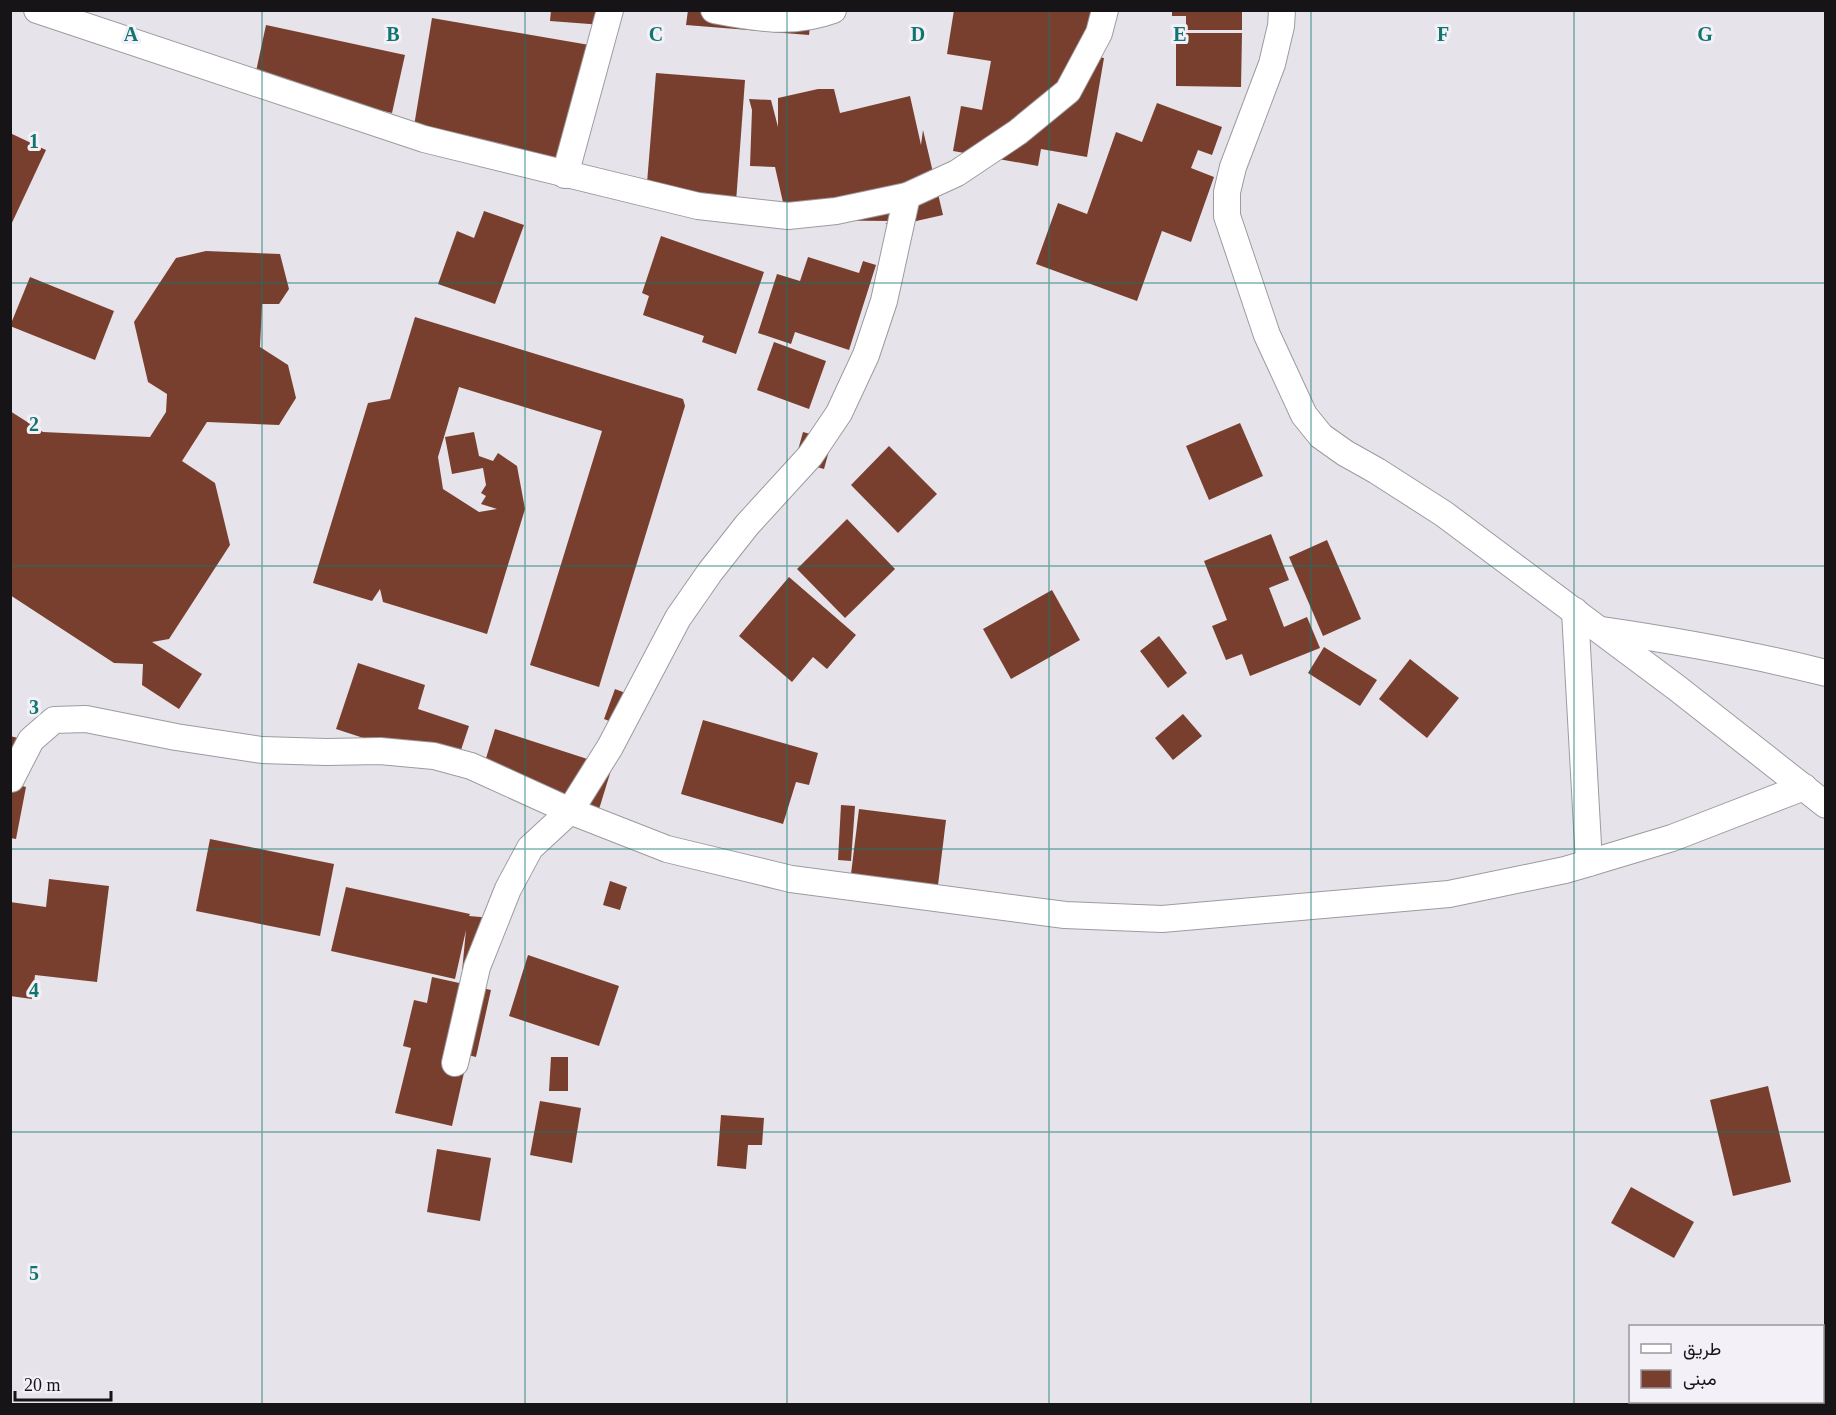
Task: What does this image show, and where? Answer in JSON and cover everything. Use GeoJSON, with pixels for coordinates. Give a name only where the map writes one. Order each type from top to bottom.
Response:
{"type":"FeatureCollection","features":[{"type":"Feature","properties":{"kind":"street"},"geometry":{"type":"LineString","coordinates":[[37,10],[424,139],[698,206],[788,216],[836,211],[907,196],[957,173],[1018,132],[1068,91],[1099,33],[1105,10]]}},
{"type":"Feature","properties":{"kind":"street"},"geometry":{"type":"LineString","coordinates":[[565,175],[610,10]]}},
{"type":"Feature","properties":{"kind":"street"},"geometry":{"type":"LineString","coordinates":[[714,10],[768,20],[813,18],[833,10]]}},
{"type":"Feature","properties":{"kind":"street"},"geometry":{"type":"LineString","coordinates":[[1282,10],[1281,26],[1272,64],[1233,167],[1227,192],[1227,216],[1267,335],[1304,415],[1321,436],[1337,448],[1444,514],[1601,630],[1826,805]]}},
{"type":"Feature","properties":{"kind":"street"},"geometry":{"type":"LineString","coordinates":[[455,1064],[477,967],[508,889],[530,848],[570,811],[610,747],[684,609],[710,572],[747,525],[810,456],[839,413],[866,355],[884,301],[907,196]]}},
{"type":"Feature","properties":{"kind":"street"},"geometry":{"type":"LineString","coordinates":[[1575,611],[1589,863]]}},
{"type":"Feature","properties":{"kind":"street"},"geometry":{"type":"LineString","coordinates":[[1601,630],[1691,643],[1826,673]]}},
{"type":"Feature","properties":{"kind":"street"},"geometry":{"type":"LineString","coordinates":[[10,779],[31,740],[54,720],[86,719],[176,737],[262,750],[380,751],[434,756],[471,766],[570,811],[667,849],[790,879],[1065,915],[1162,919],[1449,894],[1565,870],[1672,838],[1804,787]]}},
{"type":"Feature","properties":{"kind":"building"},"geometry":{"type":"Polygon","coordinates":[[[551,10],[618,10],[616,26],[550,21],[551,10]]]}},
{"type":"Feature","properties":{"kind":"building"},"geometry":{"type":"Polygon","coordinates":[[[688,10],[812,10],[809,35],[686,25],[688,10]]]}},
{"type":"Feature","properties":{"kind":"building"},"geometry":{"type":"Polygon","coordinates":[[[954,10],[1102,10],[1099,31],[1086,29],[1081,54],[1104,58],[1087,157],[1041,149],[1038,166],[953,151],[961,106],[982,110],[991,61],[947,54],[954,10]]]}},
{"type":"Feature","properties":{"kind":"building"},"geometry":{"type":"Polygon","coordinates":[[[1172,10],[1242,10],[1242,30],[1186,30],[1186,16],[1172,16],[1172,10]]]}},
{"type":"Feature","properties":{"kind":"building"},"geometry":{"type":"Polygon","coordinates":[[[432,18],[601,47],[562,162],[411,144],[432,18]]]}},
{"type":"Feature","properties":{"kind":"building"},"geometry":{"type":"Polygon","coordinates":[[[266,25],[405,55],[392,113],[341,102],[252,90],[266,25]]]}},
{"type":"Feature","properties":{"kind":"building"},"geometry":{"type":"Polygon","coordinates":[[[1176,33],[1242,33],[1241,87],[1176,86],[1176,33]]]}},
{"type":"Feature","properties":{"kind":"building"},"geometry":{"type":"Polygon","coordinates":[[[656,73],[745,80],[736,202],[646,195],[656,73]]]}},
{"type":"Feature","properties":{"kind":"building"},"geometry":{"type":"Polygon","coordinates":[[[818,89],[834,89],[840,113],[910,96],[921,145],[923,130],[943,215],[903,224],[885,224],[892,221],[787,220],[775,167],[750,166],[752,110],[749,99],[771,100],[778,127],[778,98],[818,89]]]}},
{"type":"Feature","properties":{"kind":"building"},"geometry":{"type":"Polygon","coordinates":[[[1157,103],[1222,127],[1212,155],[1198,150],[1191,168],[1214,177],[1191,242],[1162,231],[1137,301],[1036,264],[1058,203],[1087,214],[1116,132],[1142,142],[1157,103]]]}},
{"type":"Feature","properties":{"kind":"building"},"geometry":{"type":"Polygon","coordinates":[[[10,133],[46,150],[10,227],[10,133]]]}},
{"type":"Feature","properties":{"kind":"building"},"geometry":{"type":"Polygon","coordinates":[[[484,211],[524,225],[495,304],[438,284],[457,231],[474,238],[484,211]]]}},
{"type":"Feature","properties":{"kind":"building"},"geometry":{"type":"Polygon","coordinates":[[[661,236],[764,272],[736,354],[702,342],[704,336],[643,315],[649,296],[642,293],[661,236]]]}},
{"type":"Feature","properties":{"kind":"building"},"geometry":{"type":"Polygon","coordinates":[[[206,251],[280,254],[289,289],[279,304],[262,304],[260,347],[288,365],[296,398],[279,425],[207,422],[182,461],[215,483],[230,545],[169,639],[152,642],[202,674],[179,709],[142,685],[143,664],[114,663],[10,595],[10,411],[43,432],[150,437],[166,412],[167,394],[148,382],[134,322],[176,258],[206,251]]]}},
{"type":"Feature","properties":{"kind":"building"},"geometry":{"type":"Polygon","coordinates":[[[808,257],[859,273],[863,261],[876,265],[849,350],[795,332],[791,344],[758,333],[777,274],[800,281],[808,257]]]}},
{"type":"Feature","properties":{"kind":"building"},"geometry":{"type":"Polygon","coordinates":[[[30,277],[114,311],[95,360],[10,326],[30,277]]]}},
{"type":"Feature","properties":{"kind":"building"},"geometry":{"type":"Polygon","coordinates":[[[415,317],[683,399],[685,406],[599,687],[530,665],[602,431],[459,387],[438,457],[443,489],[479,512],[497,509],[481,504],[486,496],[481,493],[486,485],[483,468],[452,474],[445,437],[474,432],[479,456],[493,461],[498,453],[517,466],[525,509],[487,634],[383,602],[380,589],[372,601],[313,583],[368,403],[390,399],[415,317]]]}},
{"type":"Feature","properties":{"kind":"building"},"geometry":{"type":"Polygon","coordinates":[[[774,342],[826,361],[809,409],[757,390],[774,342]]]}},
{"type":"Feature","properties":{"kind":"building"},"geometry":{"type":"Polygon","coordinates":[[[1240,423],[1263,476],[1209,500],[1186,446],[1240,423]]]}},
{"type":"Feature","properties":{"kind":"building"},"geometry":{"type":"Polygon","coordinates":[[[803,432],[832,440],[824,469],[795,461],[803,432]]]}},
{"type":"Feature","properties":{"kind":"building"},"geometry":{"type":"Polygon","coordinates":[[[889,446],[937,494],[898,533],[851,485],[889,446]]]}},
{"type":"Feature","properties":{"kind":"building"},"geometry":{"type":"Polygon","coordinates":[[[847,519],[895,569],[845,618],[797,569],[847,519]]]}},
{"type":"Feature","properties":{"kind":"building"},"geometry":{"type":"Polygon","coordinates":[[[1271,534],[1289,580],[1269,588],[1284,627],[1307,617],[1320,648],[1250,676],[1242,654],[1226,660],[1212,626],[1227,620],[1204,561],[1271,534]]]}},
{"type":"Feature","properties":{"kind":"building"},"geometry":{"type":"Polygon","coordinates":[[[1327,540],[1361,619],[1323,636],[1289,557],[1327,540]]]}},
{"type":"Feature","properties":{"kind":"building"},"geometry":{"type":"Polygon","coordinates":[[[789,577],[856,635],[827,669],[813,657],[792,682],[739,636],[789,577]]]}},
{"type":"Feature","properties":{"kind":"building"},"geometry":{"type":"Polygon","coordinates":[[[1052,590],[1080,640],[1011,679],[983,629],[1052,590]]]}},
{"type":"Feature","properties":{"kind":"building"},"geometry":{"type":"Polygon","coordinates":[[[1159,636],[1187,673],[1168,688],[1140,651],[1159,636]]]}},
{"type":"Feature","properties":{"kind":"building"},"geometry":{"type":"Polygon","coordinates":[[[1324,647],[1377,680],[1360,706],[1308,673],[1324,647]]]}},
{"type":"Feature","properties":{"kind":"building"},"geometry":{"type":"Polygon","coordinates":[[[1410,659],[1459,698],[1427,738],[1379,699],[1410,659]]]}},
{"type":"Feature","properties":{"kind":"building"},"geometry":{"type":"Polygon","coordinates":[[[358,663],[425,685],[418,709],[469,726],[455,768],[336,729],[358,663]]]}},
{"type":"Feature","properties":{"kind":"building"},"geometry":{"type":"Polygon","coordinates":[[[615,689],[644,700],[632,730],[604,719],[615,689]]]}},
{"type":"Feature","properties":{"kind":"building"},"geometry":{"type":"Polygon","coordinates":[[[1183,714],[1202,736],[1173,760],[1155,738],[1183,714]]]}},
{"type":"Feature","properties":{"kind":"building"},"geometry":{"type":"Polygon","coordinates":[[[703,720],[818,753],[809,785],[796,782],[783,824],[681,794],[703,720]]]}},
{"type":"Feature","properties":{"kind":"building"},"geometry":{"type":"Polygon","coordinates":[[[495,729],[612,767],[596,819],[479,781],[495,729]]]}},
{"type":"Feature","properties":{"kind":"building"},"geometry":{"type":"Polygon","coordinates":[[[10,736],[22,739],[14,784],[26,787],[16,839],[10,838],[10,736]]]}},
{"type":"Feature","properties":{"kind":"building"},"geometry":{"type":"Polygon","coordinates":[[[841,805],[855,806],[851,861],[838,860],[841,805]]]}},
{"type":"Feature","properties":{"kind":"building"},"geometry":{"type":"Polygon","coordinates":[[[859,809],[946,820],[938,885],[851,874],[859,809]]]}},
{"type":"Feature","properties":{"kind":"building"},"geometry":{"type":"Polygon","coordinates":[[[210,839],[334,864],[320,936],[196,911],[210,839]]]}},
{"type":"Feature","properties":{"kind":"building"},"geometry":{"type":"Polygon","coordinates":[[[49,879],[109,886],[97,982],[35,975],[32,999],[10,996],[10,902],[46,907],[49,879]]]}},
{"type":"Feature","properties":{"kind":"building"},"geometry":{"type":"Polygon","coordinates":[[[610,881],[627,887],[620,910],[603,905],[610,881]]]}},
{"type":"Feature","properties":{"kind":"building"},"geometry":{"type":"Polygon","coordinates":[[[346,887],[470,914],[469,916],[492,918],[486,984],[461,982],[466,930],[455,979],[331,951],[346,887]]]}},
{"type":"Feature","properties":{"kind":"building"},"geometry":{"type":"Polygon","coordinates":[[[528,955],[619,986],[599,1046],[509,1016],[528,955]]]}},
{"type":"Feature","properties":{"kind":"building"},"geometry":{"type":"Polygon","coordinates":[[[432,977],[491,990],[476,1057],[468,1055],[452,1126],[395,1113],[411,1048],[403,1046],[414,1000],[427,1003],[432,977]]]}},
{"type":"Feature","properties":{"kind":"building"},"geometry":{"type":"Polygon","coordinates":[[[551,1057],[568,1057],[568,1091],[549,1091],[551,1057]]]}},
{"type":"Feature","properties":{"kind":"building"},"geometry":{"type":"Polygon","coordinates":[[[1768,1086],[1791,1182],[1733,1196],[1710,1100],[1768,1086]]]}},
{"type":"Feature","properties":{"kind":"building"},"geometry":{"type":"Polygon","coordinates":[[[540,1101],[581,1108],[572,1163],[530,1155],[540,1101]]]}},
{"type":"Feature","properties":{"kind":"building"},"geometry":{"type":"Polygon","coordinates":[[[721,1115],[764,1118],[762,1145],[748,1145],[746,1169],[717,1166],[721,1115]]]}},
{"type":"Feature","properties":{"kind":"building"},"geometry":{"type":"Polygon","coordinates":[[[437,1149],[491,1158],[480,1221],[427,1212],[437,1149]]]}},
{"type":"Feature","properties":{"kind":"building"},"geometry":{"type":"Polygon","coordinates":[[[1631,1187],[1694,1222],[1674,1258],[1611,1223],[1631,1187]]]}}]}
